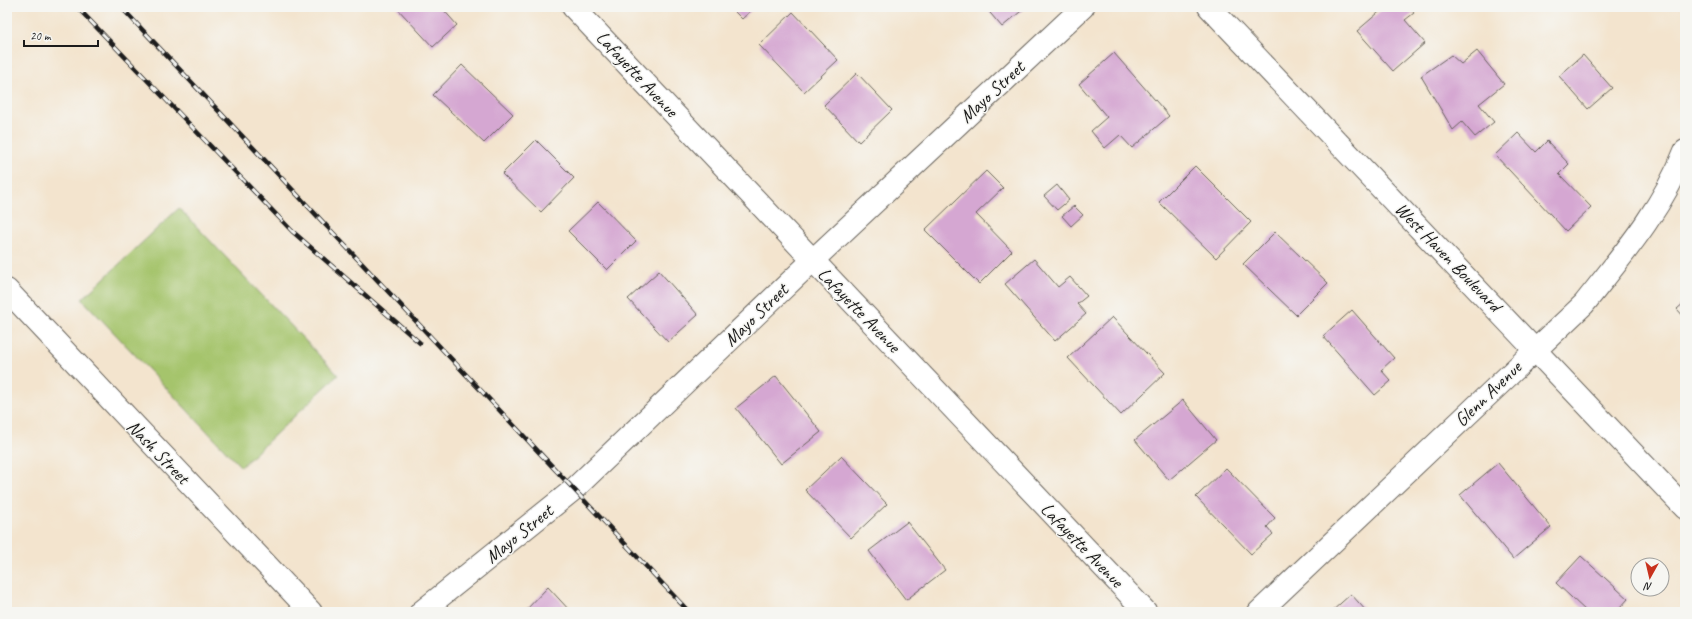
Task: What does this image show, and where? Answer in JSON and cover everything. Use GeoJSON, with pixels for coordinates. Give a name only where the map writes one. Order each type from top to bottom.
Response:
{"type":"FeatureCollection","features":[{"type":"Feature","properties":{"kind":"street","name":"Lafayette Avenue"},"geometry":{"type":"LineString","coordinates":[[574,7],[812,261],[1146,612]]}},
{"type":"Feature","properties":{"kind":"street","name":"Mayo Street"},"geometry":{"type":"LineString","coordinates":[[421,612],[574,490],[812,261],[1083,7]]}},
{"type":"Feature","properties":{"kind":"street","name":"West Haven Boulevard"},"geometry":{"type":"LineString","coordinates":[[1210,7],[1536,349],[1685,508]]}},
{"type":"Feature","properties":{"kind":"street","name":"Glenn Avenue"},"geometry":{"type":"LineString","coordinates":[[1259,612],[1584,304],[1620,258],[1665,195],[1685,151]]}},
{"type":"Feature","properties":{"kind":"street","name":"Nash Street"},"geometry":{"type":"LineString","coordinates":[[8,295],[311,612]]}},
{"type":"Feature","properties":{"kind":"green space"},"geometry":{"type":"Polygon","coordinates":[[[179,208],[338,375],[241,467],[82,299],[179,208]]]}},
{"type":"Feature","properties":{"kind":"building"},"geometry":{"type":"Polygon","coordinates":[[[396,7],[441,7],[457,25],[433,47],[396,7]]]}},
{"type":"Feature","properties":{"kind":"building"},"geometry":{"type":"Polygon","coordinates":[[[730,7],[755,7],[742,19],[730,7]]]}},
{"type":"Feature","properties":{"kind":"building"},"geometry":{"type":"Polygon","coordinates":[[[985,7],[1026,7],[1002,27],[985,7]]]}},
{"type":"Feature","properties":{"kind":"building"},"geometry":{"type":"Polygon","coordinates":[[[1385,7],[1409,7],[1414,13],[1405,20],[1425,43],[1393,71],[1357,31],[1385,7]]]}},
{"type":"Feature","properties":{"kind":"building"},"geometry":{"type":"Polygon","coordinates":[[[793,12],[838,60],[804,92],[759,45],[793,12]]]}},
{"type":"Feature","properties":{"kind":"building"},"geometry":{"type":"Polygon","coordinates":[[[1477,51],[1504,84],[1479,104],[1494,122],[1475,137],[1462,122],[1453,130],[1421,76],[1451,55],[1461,64],[1477,51]]]}},
{"type":"Feature","properties":{"kind":"building"},"geometry":{"type":"Polygon","coordinates":[[[1114,53],[1169,116],[1132,148],[1120,135],[1105,148],[1091,131],[1107,117],[1079,84],[1114,53]]]}},
{"type":"Feature","properties":{"kind":"building"},"geometry":{"type":"Polygon","coordinates":[[[1583,55],[1612,88],[1588,109],[1559,76],[1583,55]]]}},
{"type":"Feature","properties":{"kind":"building"},"geometry":{"type":"Polygon","coordinates":[[[462,65],[513,114],[484,143],[433,95],[462,65]]]}},
{"type":"Feature","properties":{"kind":"building"},"geometry":{"type":"Polygon","coordinates":[[[857,73],[892,110],[859,142],[824,105],[857,73]]]}},
{"type":"Feature","properties":{"kind":"building"},"geometry":{"type":"Polygon","coordinates":[[[1518,133],[1536,152],[1547,141],[1569,164],[1559,174],[1591,207],[1566,231],[1495,155],[1518,133]]]}},
{"type":"Feature","properties":{"kind":"building"},"geometry":{"type":"Polygon","coordinates":[[[536,140],[574,178],[541,212],[502,174],[536,140]]]}},
{"type":"Feature","properties":{"kind":"building"},"geometry":{"type":"Polygon","coordinates":[[[1195,166],[1251,222],[1216,258],[1159,202],[1195,166]]]}},
{"type":"Feature","properties":{"kind":"building"},"geometry":{"type":"Polygon","coordinates":[[[986,171],[1003,188],[976,214],[1012,251],[979,284],[925,230],[986,171]]]}},
{"type":"Feature","properties":{"kind":"building"},"geometry":{"type":"Polygon","coordinates":[[[1057,185],[1069,200],[1057,210],[1044,196],[1057,185]]]}},
{"type":"Feature","properties":{"kind":"building"},"geometry":{"type":"Polygon","coordinates":[[[598,202],[636,241],[607,270],[568,231],[598,202]]]}},
{"type":"Feature","properties":{"kind":"building"},"geometry":{"type":"Polygon","coordinates":[[[1074,206],[1083,215],[1071,226],[1062,216],[1074,206]]]}},
{"type":"Feature","properties":{"kind":"building"},"geometry":{"type":"Polygon","coordinates":[[[1275,232],[1328,283],[1296,315],[1243,264],[1275,232]]]}},
{"type":"Feature","properties":{"kind":"building"},"geometry":{"type":"Polygon","coordinates":[[[1034,259],[1058,287],[1070,277],[1087,296],[1077,304],[1086,314],[1055,341],[1005,284],[1034,259]]]}},
{"type":"Feature","properties":{"kind":"building"},"geometry":{"type":"Polygon","coordinates":[[[659,271],[698,315],[668,342],[628,299],[659,271]]]}},
{"type":"Feature","properties":{"kind":"building"},"geometry":{"type":"Polygon","coordinates":[[[1685,302],[1685,318],[1677,309],[1685,302]]]}},
{"type":"Feature","properties":{"kind":"building"},"geometry":{"type":"Polygon","coordinates":[[[1352,310],[1394,358],[1381,370],[1391,381],[1375,395],[1323,336],[1352,310]]]}},
{"type":"Feature","properties":{"kind":"building"},"geometry":{"type":"Polygon","coordinates":[[[1112,317],[1165,373],[1121,415],[1068,358],[1112,317]]]}},
{"type":"Feature","properties":{"kind":"building"},"geometry":{"type":"Polygon","coordinates":[[[776,376],[821,432],[781,464],[736,408],[776,376]]]}},
{"type":"Feature","properties":{"kind":"building"},"geometry":{"type":"Polygon","coordinates":[[[1183,400],[1216,440],[1169,480],[1135,440],[1183,400]]]}},
{"type":"Feature","properties":{"kind":"building"},"geometry":{"type":"Polygon","coordinates":[[[841,456],[887,504],[851,538],[805,490],[841,456]]]}},
{"type":"Feature","properties":{"kind":"building"},"geometry":{"type":"Polygon","coordinates":[[[1498,463],[1551,527],[1513,559],[1460,495],[1498,463]]]}},
{"type":"Feature","properties":{"kind":"building"},"geometry":{"type":"Polygon","coordinates":[[[1226,468],[1275,518],[1267,527],[1273,534],[1251,554],[1196,497],[1226,468]]]}},
{"type":"Feature","properties":{"kind":"building"},"geometry":{"type":"Polygon","coordinates":[[[907,522],[945,570],[906,600],[869,551],[907,522]]]}},
{"type":"Feature","properties":{"kind":"building"},"geometry":{"type":"Polygon","coordinates":[[[1581,556],[1628,599],[1620,608],[1624,612],[1587,612],[1556,583],[1581,556]]]}},
{"type":"Feature","properties":{"kind":"building"},"geometry":{"type":"Polygon","coordinates":[[[548,587],[571,612],[524,612],[548,587]]]}},
{"type":"Feature","properties":{"kind":"building"},"geometry":{"type":"Polygon","coordinates":[[[1351,594],[1367,612],[1331,612],[1351,594]]]}},
{"type":"Feature","properties":{"kind":"railway"},"geometry":{"type":"LineString","coordinates":[[77,7],[292,231],[420,343]]}},
{"type":"Feature","properties":{"kind":"railway"},"geometry":{"type":"LineString","coordinates":[[121,7],[689,612]]}}]}
